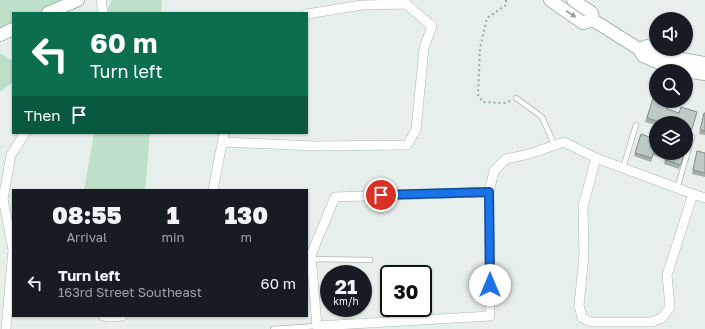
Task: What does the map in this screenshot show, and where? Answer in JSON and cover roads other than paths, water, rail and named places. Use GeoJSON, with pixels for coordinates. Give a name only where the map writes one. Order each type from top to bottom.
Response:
{"type":"FeatureCollection","features":[{"type":"Feature","properties":{"kind":"main road"},"geometry":{"type":"LineString","coordinates":[[50,12],[78,0]]}},
{"type":"Feature","properties":{"kind":"main road"},"geometry":{"type":"LineString","coordinates":[[550,0],[583,23],[593,20],[639,49],[643,56],[663,64]]}},
{"type":"Feature","properties":{"kind":"main road"},"geometry":{"type":"LineString","coordinates":[[573,0],[592,13],[593,20]]}},
{"type":"Feature","properties":{"kind":"main road"},"geometry":{"type":"LineString","coordinates":[[0,35],[12,29]]}},
{"type":"Feature","properties":{"kind":"main road"},"geometry":{"type":"LineString","coordinates":[[639,49],[647,46],[681,59],[705,63]]}},
{"type":"Feature","properties":{"kind":"main road"},"geometry":{"type":"LineString","coordinates":[[693,72],[705,74]]}},
{"type":"Feature","properties":{"kind":"street"},"geometry":{"type":"LineString","coordinates":[[101,0],[103,12]]}},
{"type":"Feature","properties":{"kind":"street"},"geometry":{"type":"LineString","coordinates":[[213,189],[223,138],[314,146],[407,145],[416,130],[424,48],[432,26],[407,1],[362,5],[308,14]]}},
{"type":"Feature","properties":{"kind":"street"},"geometry":{"type":"LineString","coordinates":[[12,245],[3,199],[11,155],[24,134]]}},
{"type":"Feature","properties":{"kind":"street"},"geometry":{"type":"LineString","coordinates":[[489,192],[335,197],[311,255],[317,326],[490,316],[489,192],[494,171],[506,159],[529,154],[564,142],[596,158],[705,198]]}},
{"type":"Feature","properties":{"kind":"street"},"geometry":{"type":"LineString","coordinates":[[596,158],[583,206],[584,256],[579,305],[582,318],[591,322],[652,322],[662,318],[670,307],[667,275],[693,194]]}},
{"type":"Feature","properties":{"kind":"street"},"geometry":{"type":"LineString","coordinates":[[6,329],[12,261]]}},
{"type":"Feature","properties":{"kind":"lane"},"geometry":{"type":"LineString","coordinates":[[516,98],[542,117],[555,146]]}},
{"type":"Feature","properties":{"kind":"lane"},"geometry":{"type":"LineString","coordinates":[[623,168],[636,124]]}},
{"type":"Feature","properties":{"kind":"lane"},"geometry":{"type":"LineString","coordinates":[[677,189],[686,160]]}},
{"type":"Feature","properties":{"kind":"lane"},"geometry":{"type":"LineString","coordinates":[[311,259],[370,260]]}},
{"type":"Feature","properties":{"kind":"lane"},"geometry":{"type":"LineString","coordinates":[[273,329],[317,326]]}}]}
